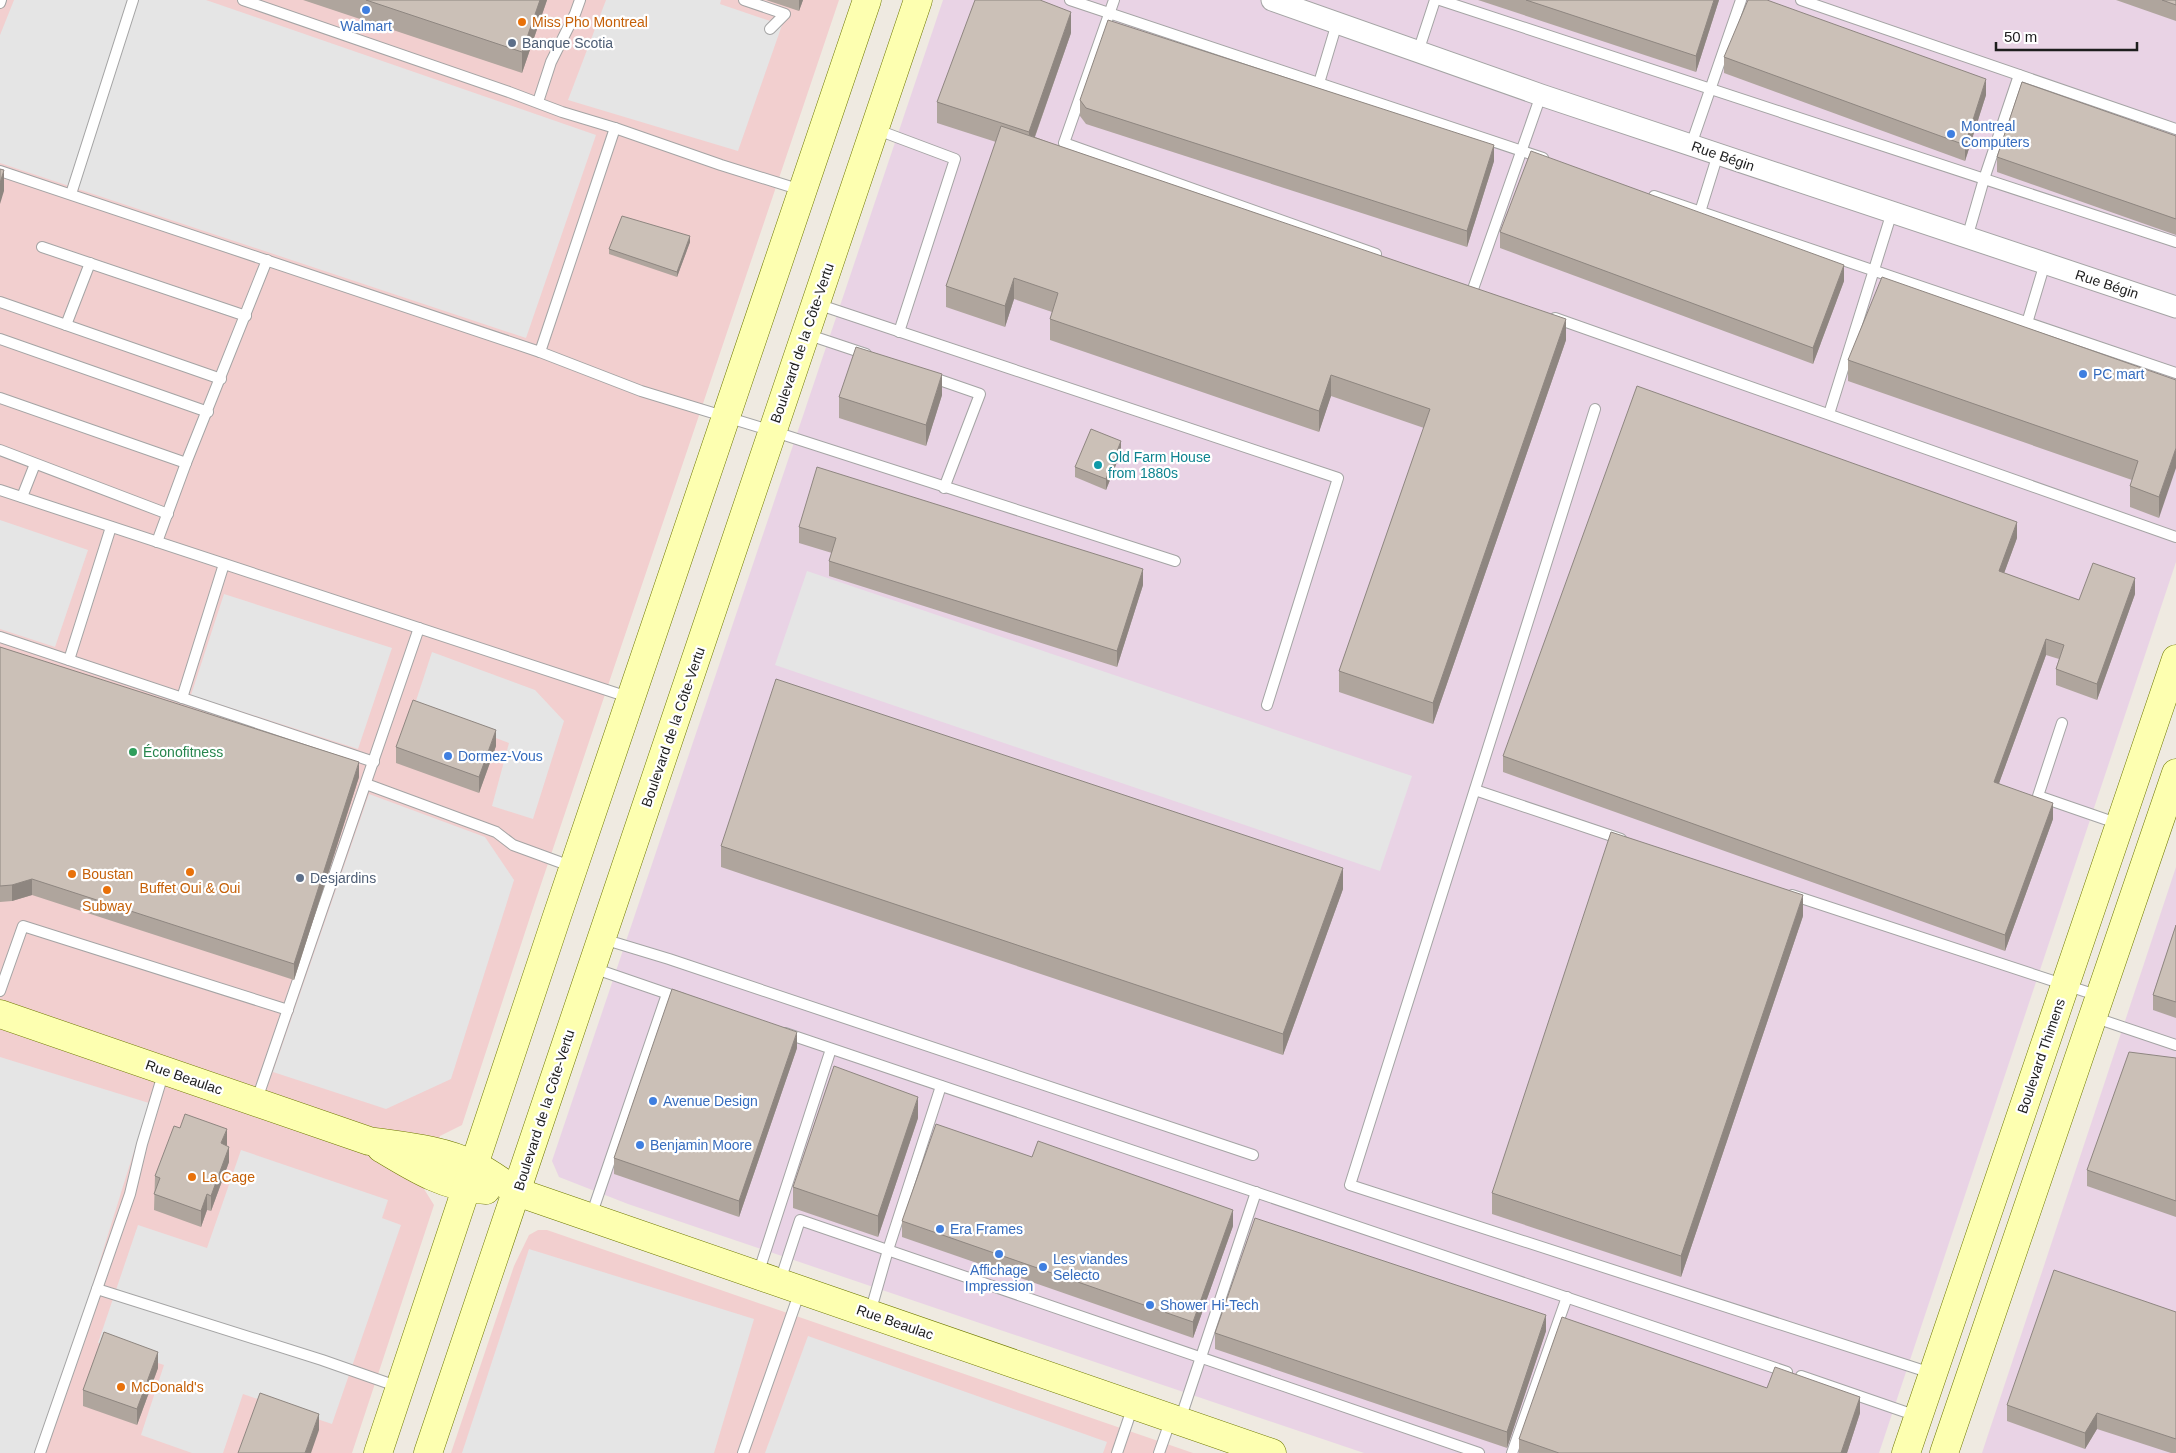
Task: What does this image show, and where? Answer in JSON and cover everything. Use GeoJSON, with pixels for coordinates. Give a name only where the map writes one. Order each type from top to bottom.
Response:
{"type":"FeatureCollection","features":[{"type":"Feature","properties":{"kind":"main road"},"geometry":{"type":"LineString","coordinates":[[378,1453],[725,417],[867,0]]}},
{"type":"Feature","properties":{"kind":"main road","name":"Boulevard de la Côte-Vertu"},"geometry":{"type":"LineString","coordinates":[[428,1453],[918,0]]}},
{"type":"Feature","properties":{"kind":"main road","name":"Boulevard Thimens"},"geometry":{"type":"LineString","coordinates":[[1906,1453],[2176,659]]}},
{"type":"Feature","properties":{"kind":"main road"},"geometry":{"type":"LineString","coordinates":[[1944,1453],[2176,773]]}},
{"type":"Feature","properties":{"kind":"main road"},"geometry":{"type":"LineString","coordinates":[[2120,824],[2154,836]]}},
{"type":"Feature","properties":{"kind":"main road","name":"Rue Beaulac"},"geometry":{"type":"LineString","coordinates":[[0,1014],[368,1141],[414,1147],[470,1177],[591,1217],[1272,1453]]}},
{"type":"Feature","properties":{"kind":"street","name":"Rue Bégin"},"geometry":{"type":"LineString","coordinates":[[1272,0],[1541,95],[2176,307]]}},
{"type":"Feature","properties":{"kind":"lane"},"geometry":{"type":"LineString","coordinates":[[71,194],[133,0]]}},
{"type":"Feature","properties":{"kind":"lane"},"geometry":{"type":"LineString","coordinates":[[243,0],[562,112],[802,190]]}},
{"type":"Feature","properties":{"kind":"lane"},"geometry":{"type":"LineString","coordinates":[[538,102],[551,62],[580,0]]}},
{"type":"Feature","properties":{"kind":"lane"},"geometry":{"type":"LineString","coordinates":[[744,0],[785,14],[770,28]]}},
{"type":"Feature","properties":{"kind":"lane"},"geometry":{"type":"LineString","coordinates":[[1070,0],[1549,161]]}},
{"type":"Feature","properties":{"kind":"lane"},"geometry":{"type":"LineString","coordinates":[[1114,0],[1064,143],[1389,259]]}},
{"type":"Feature","properties":{"kind":"lane"},"geometry":{"type":"LineString","coordinates":[[1418,52],[1435,0]]}},
{"type":"Feature","properties":{"kind":"lane"},"geometry":{"type":"LineString","coordinates":[[1440,0],[2176,242]]}},
{"type":"Feature","properties":{"kind":"lane"},"geometry":{"type":"LineString","coordinates":[[1690,145],[1741,0]]}},
{"type":"Feature","properties":{"kind":"lane"},"geometry":{"type":"LineString","coordinates":[[1800,0],[2176,129]]}},
{"type":"Feature","properties":{"kind":"lane"},"geometry":{"type":"LineString","coordinates":[[1319,83],[1337,23]]}},
{"type":"Feature","properties":{"kind":"lane"},"geometry":{"type":"LineString","coordinates":[[1967,238],[1984,179],[2019,75]]}},
{"type":"Feature","properties":{"kind":"lane"},"geometry":{"type":"LineString","coordinates":[[1473,289],[1541,95]]}},
{"type":"Feature","properties":{"kind":"lane"},"geometry":{"type":"LineString","coordinates":[[540,352],[615,128]]}},
{"type":"Feature","properties":{"kind":"lane"},"geometry":{"type":"LineString","coordinates":[[874,129],[955,159],[899,332]]}},
{"type":"Feature","properties":{"kind":"lane"},"geometry":{"type":"LineString","coordinates":[[1700,212],[1718,154]]}},
{"type":"Feature","properties":{"kind":"lane"},"geometry":{"type":"LineString","coordinates":[[0,171],[540,352],[641,391],[772,431],[1175,562]]}},
{"type":"Feature","properties":{"kind":"lane"},"geometry":{"type":"LineString","coordinates":[[1644,192],[2176,373]]}},
{"type":"Feature","properties":{"kind":"lane"},"geometry":{"type":"LineString","coordinates":[[1829,414],[1892,212]]}},
{"type":"Feature","properties":{"kind":"lane"},"geometry":{"type":"LineString","coordinates":[[42,247],[246,316]]}},
{"type":"Feature","properties":{"kind":"lane"},"geometry":{"type":"LineString","coordinates":[[157,542],[186,463],[208,412],[267,260]]}},
{"type":"Feature","properties":{"kind":"lane"},"geometry":{"type":"LineString","coordinates":[[66,325],[90,263]]}},
{"type":"Feature","properties":{"kind":"lane"},"geometry":{"type":"LineString","coordinates":[[2027,323],[2045,263]]}},
{"type":"Feature","properties":{"kind":"lane"},"geometry":{"type":"LineString","coordinates":[[0,302],[221,379]]}},
{"type":"Feature","properties":{"kind":"lane"},"geometry":{"type":"LineString","coordinates":[[816,304],[1338,478],[1267,705]]}},
{"type":"Feature","properties":{"kind":"lane"},"geometry":{"type":"LineString","coordinates":[[1548,315],[2176,537]]}},
{"type":"Feature","properties":{"kind":"lane"},"geometry":{"type":"LineString","coordinates":[[805,333],[878,358]]}},
{"type":"Feature","properties":{"kind":"lane"},"geometry":{"type":"LineString","coordinates":[[0,339],[208,412]]}},
{"type":"Feature","properties":{"kind":"lane"},"geometry":{"type":"LineString","coordinates":[[924,374],[980,394],[944,488]]}},
{"type":"Feature","properties":{"kind":"lane"},"geometry":{"type":"LineString","coordinates":[[0,398],[186,463]]}},
{"type":"Feature","properties":{"kind":"lane"},"geometry":{"type":"LineString","coordinates":[[1595,409],[1350,1185],[1933,1374]]}},
{"type":"Feature","properties":{"kind":"lane"},"geometry":{"type":"LineString","coordinates":[[0,450],[168,514]]}},
{"type":"Feature","properties":{"kind":"lane"},"geometry":{"type":"LineString","coordinates":[[22,497],[35,464]]}},
{"type":"Feature","properties":{"kind":"lane"},"geometry":{"type":"LineString","coordinates":[[0,490],[632,698]]}},
{"type":"Feature","properties":{"kind":"lane"},"geometry":{"type":"LineString","coordinates":[[69,660],[111,527]]}},
{"type":"Feature","properties":{"kind":"lane"},"geometry":{"type":"LineString","coordinates":[[182,698],[224,564]]}},
{"type":"Feature","properties":{"kind":"lane"},"geometry":{"type":"LineString","coordinates":[[256,1102],[420,628]]}},
{"type":"Feature","properties":{"kind":"lane"},"geometry":{"type":"LineString","coordinates":[[0,637],[374,762]]}},
{"type":"Feature","properties":{"kind":"lane"},"geometry":{"type":"LineString","coordinates":[[2062,723],[2038,796],[2120,824]]}},
{"type":"Feature","properties":{"kind":"lane"},"geometry":{"type":"LineString","coordinates":[[366,784],[496,832],[513,845],[574,867]]}},
{"type":"Feature","properties":{"kind":"lane"},"geometry":{"type":"LineString","coordinates":[[1475,790],[1634,843]]}},
{"type":"Feature","properties":{"kind":"lane"},"geometry":{"type":"LineString","coordinates":[[1784,893],[2065,986],[2096,1007],[2176,1045]]}},
{"type":"Feature","properties":{"kind":"lane"},"geometry":{"type":"LineString","coordinates":[[0,990],[23,926],[288,1010]]}},
{"type":"Feature","properties":{"kind":"lane"},"geometry":{"type":"LineString","coordinates":[[602,939],[670,959],[1254,1155]]}},
{"type":"Feature","properties":{"kind":"lane"},"geometry":{"type":"LineString","coordinates":[[592,968],[695,1003]]}},
{"type":"Feature","properties":{"kind":"lane"},"geometry":{"type":"LineString","coordinates":[[591,1217],[668,994]]}},
{"type":"Feature","properties":{"kind":"lane"},"geometry":{"type":"LineString","coordinates":[[776,1030],[1918,1416]]}},
{"type":"Feature","properties":{"kind":"lane"},"geometry":{"type":"LineString","coordinates":[[743,1453],[831,1049]]}},
{"type":"Feature","properties":{"kind":"lane"},"geometry":{"type":"LineString","coordinates":[[40,1453],[130,1194],[142,1144],[164,1070]]}},
{"type":"Feature","properties":{"kind":"lane"},"geometry":{"type":"LineString","coordinates":[[869,1314],[941,1086]]}},
{"type":"Feature","properties":{"kind":"lane"},"geometry":{"type":"LineString","coordinates":[[1159,1453],[1176,1420],[1200,1358],[1256,1192]]}},
{"type":"Feature","properties":{"kind":"lane"},"geometry":{"type":"LineString","coordinates":[[779,1282],[800,1220],[1479,1453]]}},
{"type":"Feature","properties":{"kind":"lane"},"geometry":{"type":"LineString","coordinates":[[97,1289],[322,1360],[400,1388]]}},
{"type":"Feature","properties":{"kind":"lane"},"geometry":{"type":"LineString","coordinates":[[1512,1453],[1567,1297]]}},
{"type":"Feature","properties":{"kind":"lane"},"geometry":{"type":"LineString","coordinates":[[1117,1453],[1134,1405]]}},
{"type":"Feature","properties":{"kind":"shaded area"},"geometry":{"type":"Polygon","coordinates":[[[0,0],[839,0],[532,911],[462,1125],[440,1136],[424,1189],[434,1205],[352,1453],[0,1453],[0,0]]]}},
{"type":"Feature","properties":{"kind":"shaded area"},"geometry":{"type":"Polygon","coordinates":[[[14,0],[206,0],[596,135],[526,338],[0,163],[0,35],[14,0]]]}},
{"type":"Feature","properties":{"kind":"shaded area"},"geometry":{"type":"Polygon","coordinates":[[[606,0],[721,0],[720,4],[782,25],[738,151],[568,100],[606,0]]]}},
{"type":"Feature","properties":{"kind":"shaded area"},"geometry":{"type":"Polygon","coordinates":[[[943,0],[2176,0],[2176,562],[1879,1453],[1364,1453],[628,1204],[559,1177],[552,1161],[943,0]]]}},
{"type":"Feature","properties":{"kind":"shaded area"},"geometry":{"type":"Polygon","coordinates":[[[0,520],[88,550],[55,647],[0,629],[0,520]]]}},
{"type":"Feature","properties":{"kind":"shaded area"},"geometry":{"type":"Polygon","coordinates":[[[807,571],[1412,776],[1380,871],[775,665],[807,571]]]}},
{"type":"Feature","properties":{"kind":"shaded area"},"geometry":{"type":"Polygon","coordinates":[[[224,594],[392,648],[358,749],[191,695],[224,594]]]}},
{"type":"Feature","properties":{"kind":"shaded area"},"geometry":{"type":"Polygon","coordinates":[[[432,652],[535,690],[564,721],[533,819],[492,806],[509,743],[414,707],[432,652]]]}},
{"type":"Feature","properties":{"kind":"shaded area"},"geometry":{"type":"Polygon","coordinates":[[[369,794],[485,837],[514,880],[451,1079],[386,1109],[273,1072],[369,794]]]}},
{"type":"Feature","properties":{"kind":"shaded area"},"geometry":{"type":"Polygon","coordinates":[[[2176,867],[2176,1453],[1982,1453],[2176,867]]]}},
{"type":"Feature","properties":{"kind":"shaded area"},"geometry":{"type":"Polygon","coordinates":[[[0,1057],[149,1103],[40,1453],[0,1453],[0,1057]]]}},
{"type":"Feature","properties":{"kind":"shaded area"},"geometry":{"type":"Polygon","coordinates":[[[241,1150],[388,1200],[382,1218],[401,1225],[332,1424],[243,1394],[223,1453],[192,1453],[141,1435],[164,1365],[98,1343],[138,1225],[207,1248],[241,1150]]]}},
{"type":"Feature","properties":{"kind":"shaded area"},"geometry":{"type":"Polygon","coordinates":[[[538,1230],[547,1230],[1193,1453],[451,1453],[514,1266],[529,1235],[538,1230]]]}},
{"type":"Feature","properties":{"kind":"shaded area"},"geometry":{"type":"Polygon","coordinates":[[[529,1249],[754,1319],[714,1453],[462,1453],[529,1249]]]}},
{"type":"Feature","properties":{"kind":"shaded area"},"geometry":{"type":"Polygon","coordinates":[[[808,1336],[1107,1442],[1103,1453],[765,1453],[808,1336]]]}},
{"type":"Feature","properties":{"kind":"building"},"geometry":{"type":"Polygon","coordinates":[[[366,0],[540,0],[522,52],[366,0]]]}},
{"type":"Feature","properties":{"kind":"building"},"geometry":{"type":"Polygon","coordinates":[[[975,0],[1040,0],[1071,12],[1029,132],[937,102],[975,0]]]}},
{"type":"Feature","properties":{"kind":"building"},"geometry":{"type":"Polygon","coordinates":[[[1526,0],[1714,0],[1696,56],[1526,0]]]}},
{"type":"Feature","properties":{"kind":"building"},"geometry":{"type":"Polygon","coordinates":[[[1748,0],[1767,0],[1986,79],[1965,145],[1724,57],[1748,0]]]}},
{"type":"Feature","properties":{"kind":"building"},"geometry":{"type":"Polygon","coordinates":[[[2162,0],[2176,0],[2176,5],[2162,0]]]}},
{"type":"Feature","properties":{"kind":"building"},"geometry":{"type":"Polygon","coordinates":[[[1108,20],[1494,145],[1467,231],[1086,108],[1080,100],[1108,20]]]}},
{"type":"Feature","properties":{"kind":"building"},"geometry":{"type":"Polygon","coordinates":[[[2022,82],[2176,136],[2176,219],[1997,157],[2022,82]]]}},
{"type":"Feature","properties":{"kind":"building"},"geometry":{"type":"Polygon","coordinates":[[[1001,126],[1566,319],[1433,703],[1339,671],[1430,409],[1331,375],[1319,411],[1050,319],[1058,293],[1014,278],[1005,306],[946,286],[1001,126]]]}},
{"type":"Feature","properties":{"kind":"building"},"geometry":{"type":"Polygon","coordinates":[[[1531,151],[1844,265],[1813,348],[1500,232],[1531,151]]]}},
{"type":"Feature","properties":{"kind":"building"},"geometry":{"type":"Polygon","coordinates":[[[0,169],[4,170],[0,183],[0,169]]]}},
{"type":"Feature","properties":{"kind":"building"},"geometry":{"type":"Polygon","coordinates":[[[622,216],[690,236],[677,272],[609,249],[622,216]]]}},
{"type":"Feature","properties":{"kind":"building"},"geometry":{"type":"Polygon","coordinates":[[[1882,277],[2176,380],[2176,448],[2159,497],[2130,486],[2138,461],[1848,360],[1882,277]]]}},
{"type":"Feature","properties":{"kind":"building"},"geometry":{"type":"Polygon","coordinates":[[[856,347],[942,374],[926,425],[839,397],[856,347]]]}},
{"type":"Feature","properties":{"kind":"building"},"geometry":{"type":"Polygon","coordinates":[[[1637,386],[2017,522],[1999,571],[2079,600],[2093,563],[2135,578],[2097,684],[2056,669],[2064,645],[2046,639],[1994,782],[2053,803],[2005,935],[1503,756],[1637,386]]]}},
{"type":"Feature","properties":{"kind":"building","name":"Old Farm House from 1880s"},"geometry":{"type":"Polygon","coordinates":[[[1091,429],[1121,441],[1106,479],[1075,467],[1091,429]]]}},
{"type":"Feature","properties":{"kind":"building"},"geometry":{"type":"Polygon","coordinates":[[[817,467],[1143,569],[1117,651],[829,561],[836,538],[799,527],[817,467]]]}},
{"type":"Feature","properties":{"kind":"building"},"geometry":{"type":"Polygon","coordinates":[[[0,647],[359,762],[294,964],[32,879],[12,885],[0,886],[0,647]]]}},
{"type":"Feature","properties":{"kind":"building"},"geometry":{"type":"Polygon","coordinates":[[[776,679],[1343,868],[1283,1034],[721,846],[776,679]]]}},
{"type":"Feature","properties":{"kind":"building"},"geometry":{"type":"Polygon","coordinates":[[[413,700],[496,730],[479,777],[396,747],[413,700]]]}},
{"type":"Feature","properties":{"kind":"building"},"geometry":{"type":"Polygon","coordinates":[[[1611,832],[1803,895],[1681,1256],[1492,1193],[1611,832]]]}},
{"type":"Feature","properties":{"kind":"building"},"geometry":{"type":"Polygon","coordinates":[[[2176,925],[2176,1002],[2153,995],[2176,925]]]}},
{"type":"Feature","properties":{"kind":"building"},"geometry":{"type":"Polygon","coordinates":[[[672,989],[797,1032],[739,1201],[614,1158],[672,989]]]}},
{"type":"Feature","properties":{"kind":"building"},"geometry":{"type":"Polygon","coordinates":[[[2129,1052],[2176,1058],[2176,1201],[2087,1170],[2129,1052]]]}},
{"type":"Feature","properties":{"kind":"building"},"geometry":{"type":"Polygon","coordinates":[[[834,1066],[918,1097],[878,1216],[793,1187],[834,1066]]]}},
{"type":"Feature","properties":{"kind":"building","name":"La Cage"},"geometry":{"type":"Polygon","coordinates":[[[185,1114],[227,1129],[221,1143],[229,1147],[211,1196],[207,1194],[201,1211],[154,1194],[160,1178],[155,1176],[174,1126],[180,1128],[185,1114]]]}},
{"type":"Feature","properties":{"kind":"building"},"geometry":{"type":"Polygon","coordinates":[[[936,1124],[1032,1157],[1038,1141],[1233,1210],[1193,1322],[902,1221],[936,1124]]]}},
{"type":"Feature","properties":{"kind":"building"},"geometry":{"type":"Polygon","coordinates":[[[1255,1218],[1546,1315],[1507,1432],[1215,1333],[1255,1218]]]}},
{"type":"Feature","properties":{"kind":"building"},"geometry":{"type":"Polygon","coordinates":[[[2054,1270],[2176,1312],[2176,1439],[2097,1413],[2085,1433],[2007,1405],[2054,1270]]]}},
{"type":"Feature","properties":{"kind":"building"},"geometry":{"type":"Polygon","coordinates":[[[1562,1317],[1767,1388],[1775,1367],[1860,1397],[1841,1453],[1559,1453],[1519,1439],[1562,1317]]]}},
{"type":"Feature","properties":{"kind":"building","name":"McDonald's"},"geometry":{"type":"Polygon","coordinates":[[[104,1332],[158,1352],[137,1409],[83,1390],[104,1332]]]}},
{"type":"Feature","properties":{"kind":"building"},"geometry":{"type":"Polygon","coordinates":[[[260,1393],[319,1414],[305,1453],[238,1453],[260,1393]]]}},
{"type":"Feature","properties":{"kind":"place","name":"Walmart"},"geometry":{"type":"Point","coordinates":[366,10]}},
{"type":"Feature","properties":{"kind":"place","name":"Miss Pho Montreal"},"geometry":{"type":"Point","coordinates":[522,22]}},
{"type":"Feature","properties":{"kind":"place","name":"Banque Scotia"},"geometry":{"type":"Point","coordinates":[512,43]}},
{"type":"Feature","properties":{"kind":"place","name":"Montreal Computers"},"geometry":{"type":"Point","coordinates":[1951,134]}},
{"type":"Feature","properties":{"kind":"place","name":"PC mart"},"geometry":{"type":"Point","coordinates":[2083,374]}},
{"type":"Feature","properties":{"kind":"place","name":"Old Farm House from 1880s"},"geometry":{"type":"Point","coordinates":[1098,465]}},
{"type":"Feature","properties":{"kind":"place","name":"Éconofitness"},"geometry":{"type":"Point","coordinates":[133,752]}},
{"type":"Feature","properties":{"kind":"place","name":"Dormez-Vous"},"geometry":{"type":"Point","coordinates":[448,756]}},
{"type":"Feature","properties":{"kind":"place","name":"Buffet Oui & Oui"},"geometry":{"type":"Point","coordinates":[190,872]}},
{"type":"Feature","properties":{"kind":"place","name":"Boustan"},"geometry":{"type":"Point","coordinates":[72,874]}},
{"type":"Feature","properties":{"kind":"place","name":"Desjardins"},"geometry":{"type":"Point","coordinates":[300,878]}},
{"type":"Feature","properties":{"kind":"place","name":"Subway"},"geometry":{"type":"Point","coordinates":[107,890]}},
{"type":"Feature","properties":{"kind":"place","name":"Avenue Design"},"geometry":{"type":"Point","coordinates":[653,1101]}},
{"type":"Feature","properties":{"kind":"place","name":"Benjamin Moore"},"geometry":{"type":"Point","coordinates":[640,1145]}},
{"type":"Feature","properties":{"kind":"place","name":"La Cage"},"geometry":{"type":"Point","coordinates":[192,1177]}},
{"type":"Feature","properties":{"kind":"place","name":"Era Frames"},"geometry":{"type":"Point","coordinates":[940,1229]}},
{"type":"Feature","properties":{"kind":"place","name":"Affichage Impression"},"geometry":{"type":"Point","coordinates":[999,1254]}},
{"type":"Feature","properties":{"kind":"place","name":"Les viandes Selecto"},"geometry":{"type":"Point","coordinates":[1043,1267]}},
{"type":"Feature","properties":{"kind":"place","name":"Shower Hi-Tech"},"geometry":{"type":"Point","coordinates":[1150,1305]}},
{"type":"Feature","properties":{"kind":"place","name":"McDonald's"},"geometry":{"type":"Point","coordinates":[121,1387]}}]}
